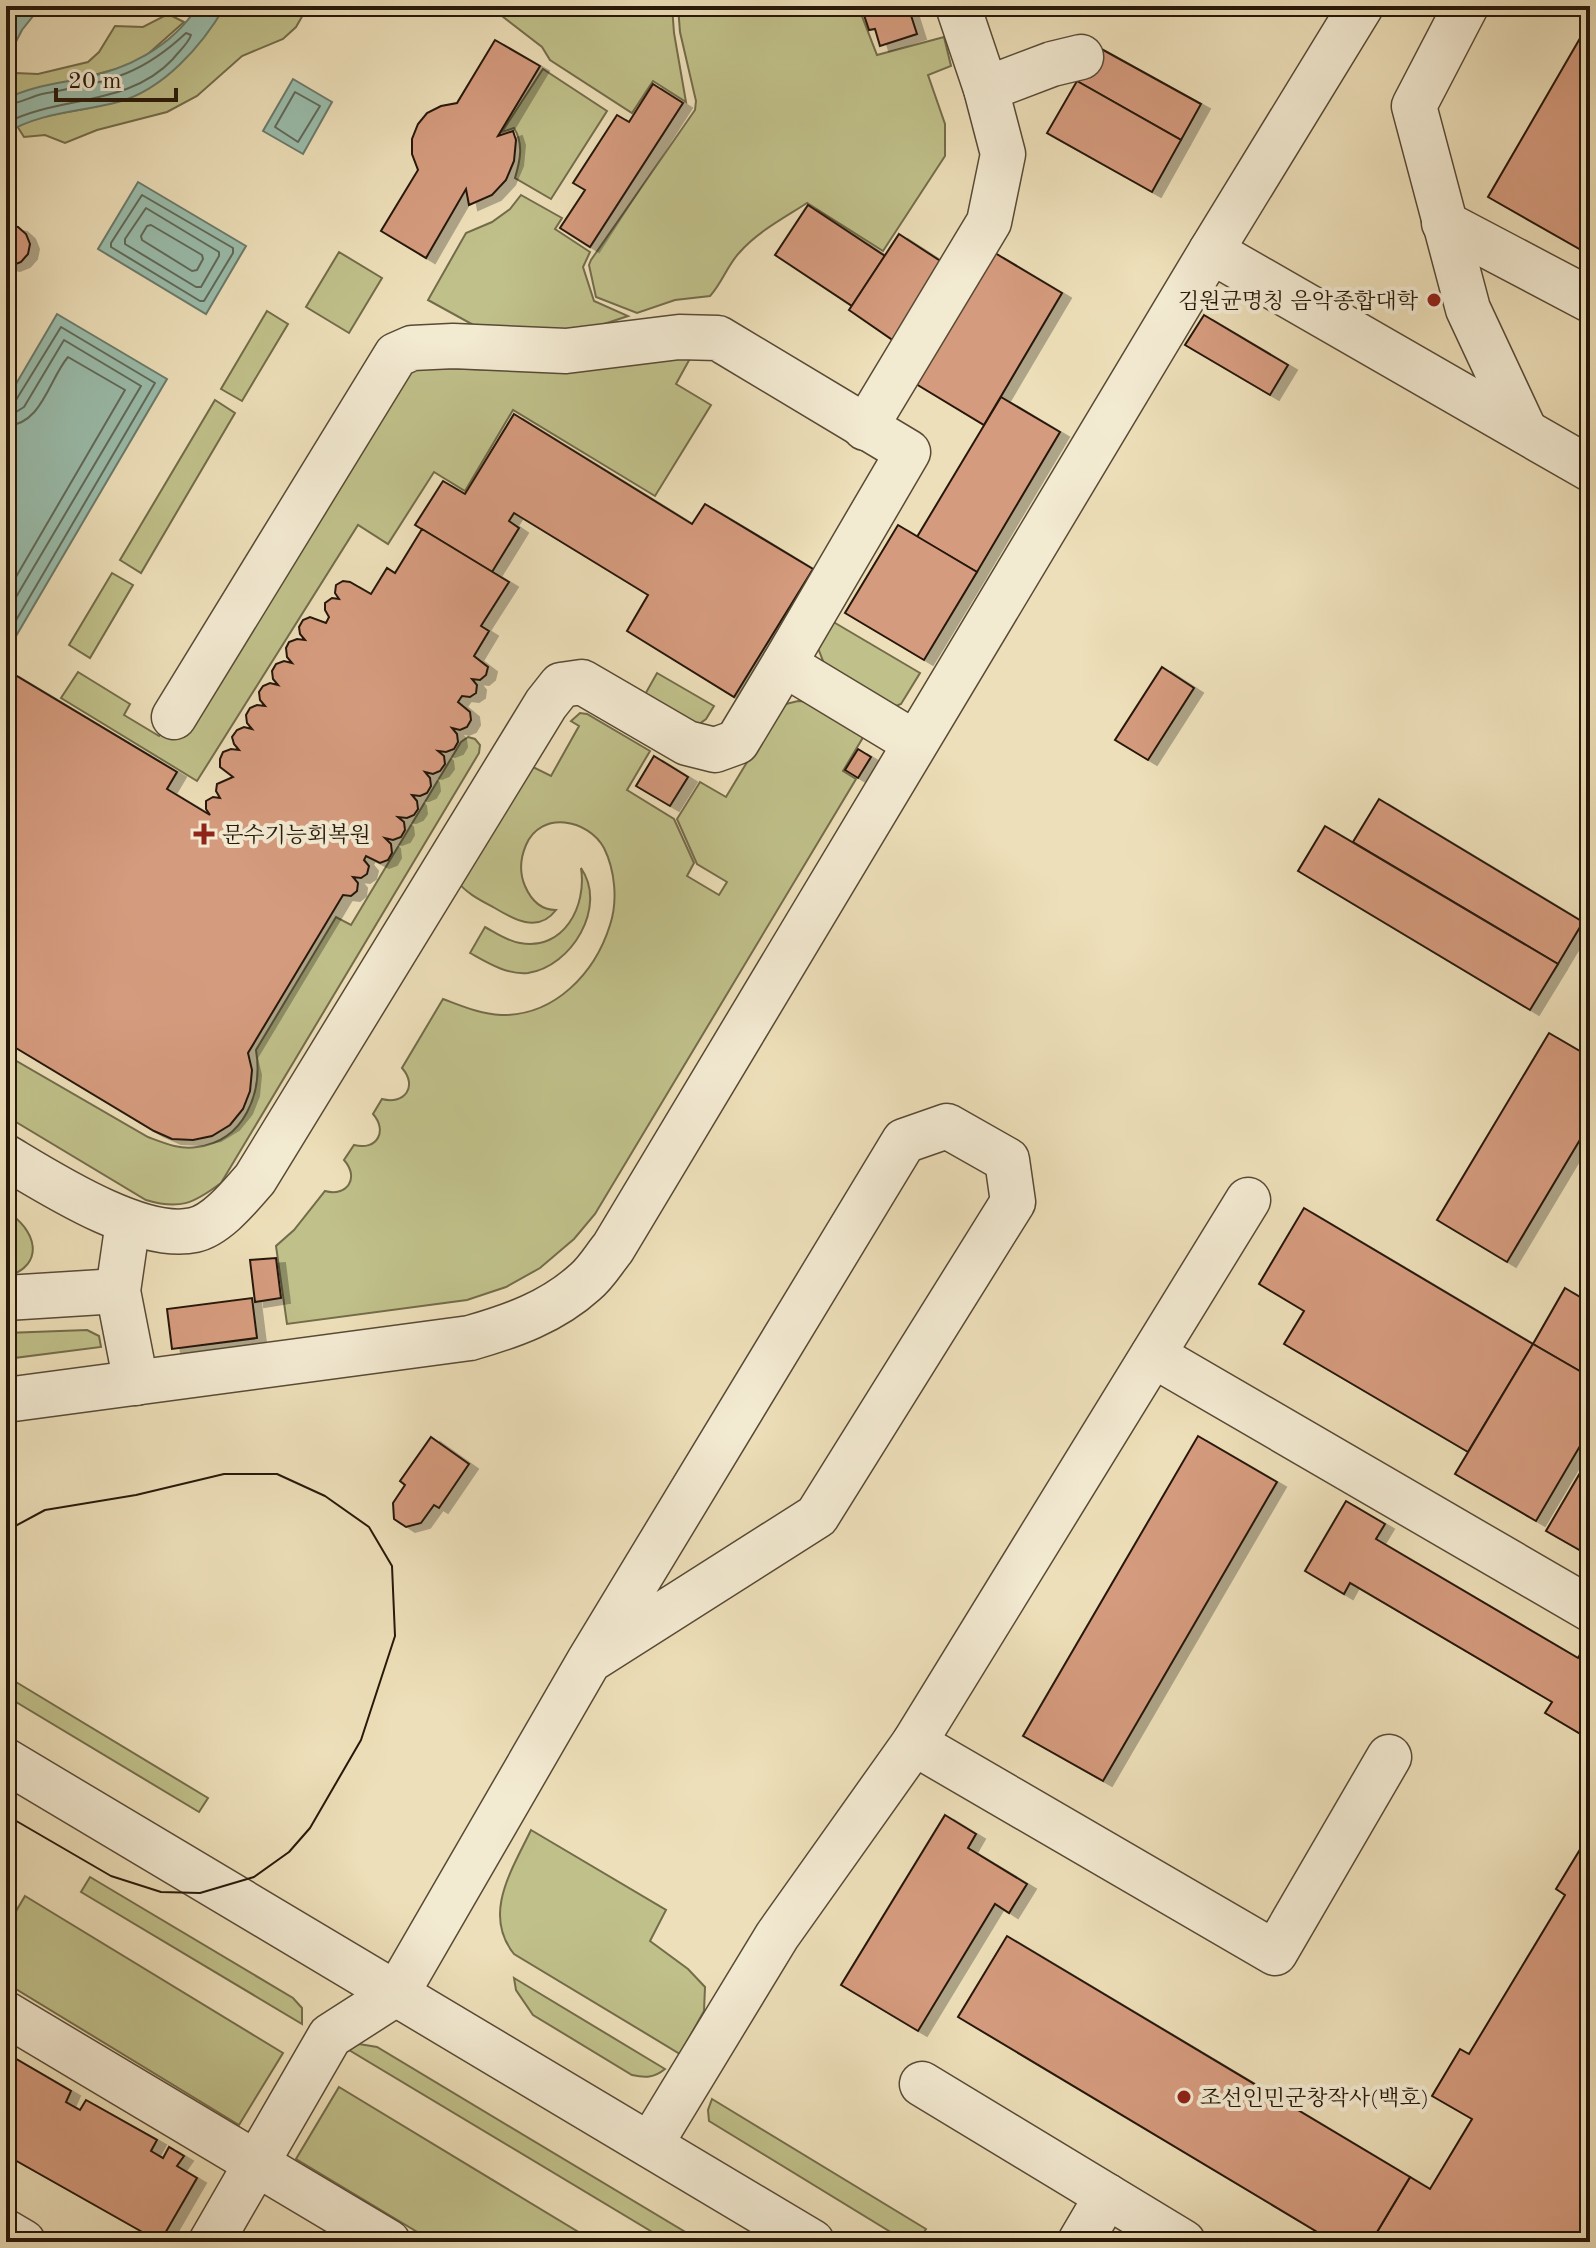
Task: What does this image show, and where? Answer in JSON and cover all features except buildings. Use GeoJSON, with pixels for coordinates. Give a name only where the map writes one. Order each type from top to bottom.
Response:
{"type":"FeatureCollection","features":[{"type":"Feature","properties":{"kind":"street"},"geometry":{"type":"LineString","coordinates":[[865,428],[989,222],[1003,154],[986,89],[958,6]]}},
{"type":"Feature","properties":{"kind":"street"},"geometry":{"type":"LineString","coordinates":[[6,1400],[470,1338],[512,1326],[544,1311],[587,1281],[613,1248],[1361,6]]}},
{"type":"Feature","properties":{"kind":"street"},"geometry":{"type":"LineString","coordinates":[[1466,6],[1414,106],[1468,309],[1525,431]]}},
{"type":"Feature","properties":{"kind":"street"},"geometry":{"type":"LineString","coordinates":[[986,89],[1052,64],[1081,57]]}},
{"type":"Feature","properties":{"kind":"street"},"geometry":{"type":"LineString","coordinates":[[1444,223],[1590,300]]}},
{"type":"Feature","properties":{"kind":"street"},"geometry":{"type":"LineString","coordinates":[[1211,251],[1590,469]]}},
{"type":"Feature","properties":{"kind":"street"},"geometry":{"type":"LineString","coordinates":[[6,1157],[128,1222],[167,1231],[196,1230],[228,1210],[255,1179],[546,704],[561,685],[582,682],[687,743],[715,750],[737,742],[908,452],[718,338],[679,337],[566,351],[453,346],[412,348],[396,355],[174,717]]}},
{"type":"Feature","properties":{"kind":"street"},"geometry":{"type":"LineString","coordinates":[[784,664],[915,743]]}},
{"type":"Feature","properties":{"kind":"street"},"geometry":{"type":"LineString","coordinates":[[211,2242],[330,2036],[397,1993],[589,1661],[904,1141],[947,1126],[1007,1160],[1013,1202],[817,1516],[589,1661]]}},
{"type":"Feature","properties":{"kind":"street"},"geometry":{"type":"LineString","coordinates":[[650,2145],[777,1936],[914,1743],[1248,1200]]}},
{"type":"Feature","properties":{"kind":"street"},"geometry":{"type":"LineString","coordinates":[[128,1222],[118,1291],[136,1383]]}},
{"type":"Feature","properties":{"kind":"street"},"geometry":{"type":"LineString","coordinates":[[6,1298],[118,1291]]}},
{"type":"Feature","properties":{"kind":"street"},"geometry":{"type":"LineString","coordinates":[[1153,1355],[1590,1609]]}},
{"type":"Feature","properties":{"kind":"street"},"geometry":{"type":"LineString","coordinates":[[914,1743],[1275,1953],[1389,1757]]}},
{"type":"Feature","properties":{"kind":"street"},"geometry":{"type":"LineString","coordinates":[[6,1761],[812,2242]]}},
{"type":"Feature","properties":{"kind":"street"},"geometry":{"type":"LineString","coordinates":[[6,2014],[388,2242]]}},
{"type":"Feature","properties":{"kind":"street"},"geometry":{"type":"LineString","coordinates":[[922,2084],[1183,2242]]}},
{"type":"Feature","properties":{"kind":"street"},"geometry":{"type":"LineString","coordinates":[[1080,2242],[1107,2196]]}},
{"type":"Feature","properties":{"kind":"street"},"geometry":{"type":"LineString","coordinates":[[6,2232],[23,2242]]}},
{"type":"Feature","properties":{"kind":"green space"},"geometry":{"type":"Polygon","coordinates":[[[260,6],[308,6],[296,27],[283,39],[242,56],[197,96],[167,112],[97,130],[65,143],[45,135],[24,137],[17,126],[134,95],[152,86],[181,62],[223,10],[245,14],[258,10],[260,6]]]}},
{"type":"Feature","properties":{"kind":"green space"},"geometry":{"type":"Polygon","coordinates":[[[489,6],[672,6],[686,102],[653,81],[632,113],[550,60],[542,47],[489,6]]]}},
{"type":"Feature","properties":{"kind":"green space"},"geometry":{"type":"Polygon","coordinates":[[[678,6],[858,6],[877,55],[944,37],[951,66],[928,75],[945,124],[945,156],[883,251],[807,203],[746,245],[710,296],[675,300],[637,313],[596,297],[589,265],[591,260],[695,110],[696,101],[680,32],[678,6]]]}},
{"type":"Feature","properties":{"kind":"green space"},"geometry":{"type":"Polygon","coordinates":[[[168,14],[184,22],[148,54],[127,66],[6,99],[6,78],[15,73],[38,74],[88,62],[99,52],[115,26],[143,27],[168,14]]]}},
{"type":"Feature","properties":{"kind":"green space"},"geometry":{"type":"Polygon","coordinates":[[[543,69],[607,111],[551,199],[515,178],[520,159],[519,140],[514,128],[502,132],[543,69]]]}},
{"type":"Feature","properties":{"kind":"green space"},"geometry":{"type":"Polygon","coordinates":[[[521,195],[562,218],[555,229],[590,252],[583,267],[594,301],[628,316],[542,339],[477,327],[428,300],[466,233],[492,222],[510,209],[521,195]]]}},
{"type":"Feature","properties":{"kind":"green space"},"geometry":{"type":"Polygon","coordinates":[[[339,252],[382,278],[349,333],[306,307],[339,252]]]}},
{"type":"Feature","properties":{"kind":"green space"},"geometry":{"type":"Polygon","coordinates":[[[267,311],[288,324],[242,401],[221,389],[267,311]]]}},
{"type":"Feature","properties":{"kind":"green space"},"geometry":{"type":"Polygon","coordinates":[[[693,353],[676,384],[711,405],[655,496],[513,410],[465,491],[434,472],[388,544],[358,525],[197,781],[61,698],[78,672],[130,704],[124,715],[159,736],[401,367],[501,370],[636,354],[693,353]]]}},
{"type":"Feature","properties":{"kind":"green space"},"geometry":{"type":"Polygon","coordinates":[[[215,400],[235,413],[141,573],[120,560],[215,400]]]}},
{"type":"Feature","properties":{"kind":"green space"},"geometry":{"type":"Polygon","coordinates":[[[112,573],[133,585],[90,658],[69,645],[112,573]]]}},
{"type":"Feature","properties":{"kind":"green space"},"geometry":{"type":"Polygon","coordinates":[[[825,617],[920,673],[901,704],[896,706],[825,666],[816,643],[825,617]]]}},
{"type":"Feature","properties":{"kind":"green space"},"geometry":{"type":"Polygon","coordinates":[[[657,673],[714,706],[706,719],[698,725],[643,698],[657,673]]]}},
{"type":"Feature","properties":{"kind":"green space"},"geometry":{"type":"Polygon","coordinates":[[[811,702],[865,734],[843,771],[856,779],[595,1214],[574,1239],[540,1268],[506,1287],[467,1300],[287,1324],[276,1246],[294,1230],[325,1191],[340,1191],[349,1184],[351,1173],[344,1160],[354,1145],[369,1145],[378,1138],[380,1127],[373,1114],[382,1099],[397,1099],[407,1092],[409,1081],[402,1068],[443,999],[501,1015],[539,1008],[555,1000],[583,975],[603,943],[614,906],[611,866],[597,838],[576,825],[565,822],[542,827],[533,834],[524,850],[521,871],[527,891],[541,906],[556,910],[541,921],[525,922],[509,916],[474,896],[457,881],[529,765],[551,776],[579,726],[571,721],[580,713],[587,714],[650,751],[627,790],[674,819],[694,863],[687,876],[719,895],[727,882],[697,864],[677,819],[700,782],[726,797],[776,714],[786,704],[811,702]]]}},
{"type":"Feature","properties":{"kind":"green space"},"geometry":{"type":"Polygon","coordinates":[[[468,737],[480,745],[479,753],[221,1183],[194,1200],[177,1205],[146,1200],[6,1116],[6,1055],[160,1142],[191,1148],[214,1143],[227,1135],[239,1125],[253,1098],[256,1050],[336,917],[351,925],[461,742],[468,737]]]}},
{"type":"Feature","properties":{"kind":"green space"},"geometry":{"type":"Polygon","coordinates":[[[581,868],[588,883],[590,900],[587,917],[581,933],[558,960],[544,968],[520,973],[498,968],[470,953],[485,927],[520,943],[536,944],[560,933],[576,911],[582,882],[581,868]]]}},
{"type":"Feature","properties":{"kind":"green space"},"geometry":{"type":"Polygon","coordinates":[[[6,1211],[24,1227],[33,1246],[28,1264],[6,1277],[6,1211]]]}},
{"type":"Feature","properties":{"kind":"green space"},"geometry":{"type":"Polygon","coordinates":[[[87,1330],[99,1336],[101,1347],[6,1359],[6,1333],[87,1330]]]}},
{"type":"Feature","properties":{"kind":"green space"},"geometry":{"type":"Polygon","coordinates":[[[6,1676],[208,1798],[199,1812],[6,1696],[6,1676]]]}},
{"type":"Feature","properties":{"kind":"green space"},"geometry":{"type":"Polygon","coordinates":[[[531,1830],[666,1910],[650,1941],[688,1969],[705,1987],[704,2011],[680,2054],[514,1954],[500,1923],[500,1908],[509,1876],[531,1830]]]}},
{"type":"Feature","properties":{"kind":"green space"},"geometry":{"type":"Polygon","coordinates":[[[90,1877],[293,1998],[302,2008],[302,2024],[81,1892],[90,1877]]]}},
{"type":"Feature","properties":{"kind":"green space"},"geometry":{"type":"Polygon","coordinates":[[[25,1896],[283,2053],[239,2125],[6,1983],[6,1928],[25,1896]]]}},
{"type":"Feature","properties":{"kind":"green space"},"geometry":{"type":"Polygon","coordinates":[[[514,1978],[665,2069],[649,2076],[632,2075],[533,2015],[516,1990],[514,1978]]]}},
{"type":"Feature","properties":{"kind":"green space"},"geometry":{"type":"Polygon","coordinates":[[[359,2044],[377,2047],[702,2242],[669,2242],[349,2050],[359,2044]]]}},
{"type":"Feature","properties":{"kind":"green space"},"geometry":{"type":"Polygon","coordinates":[[[339,2087],[595,2242],[434,2242],[296,2159],[339,2087]]]}},
{"type":"Feature","properties":{"kind":"green space"},"geometry":{"type":"Polygon","coordinates":[[[712,2099],[926,2229],[918,2242],[907,2242],[709,2121],[708,2110],[712,2099]]]}},
{"type":"Feature","properties":{"kind":"water"},"geometry":{"type":"Polygon","coordinates":[[[6,6],[41,6],[22,30],[7,59],[6,6]]]}},
{"type":"Feature","properties":{"kind":"water"},"geometry":{"type":"Polygon","coordinates":[[[198,6],[225,6],[193,51],[150,88],[118,102],[47,117],[6,133],[6,99],[130,63],[175,34],[198,6]]]}},
{"type":"Feature","properties":{"kind":"water"},"geometry":{"type":"Polygon","coordinates":[[[293,79],[332,102],[303,154],[263,131],[293,79]]]}},
{"type":"Feature","properties":{"kind":"water"},"geometry":{"type":"Polygon","coordinates":[[[138,182],[246,246],[206,314],[98,249],[138,182]]]}},
{"type":"Feature","properties":{"kind":"water"},"geometry":{"type":"Polygon","coordinates":[[[57,314],[167,379],[16,636],[6,630],[6,401],[57,314]]]}},
{"type":"Feature","properties":{"kind":"tram line"},"geometry":{"type":"LineString","coordinates":[[6,1531],[45,1510],[136,1495],[224,1474],[277,1474],[325,1496],[369,1527],[392,1566],[395,1636],[361,1740],[310,1828],[289,1852],[254,1877],[200,1893],[161,1892],[111,1876],[6,1815]]}},
{"type":"Feature","properties":{"kind":"place","name":"김원균명칭 음악종합대학"},"geometry":{"type":"Point","coordinates":[1434,300]}},
{"type":"Feature","properties":{"kind":"place","name":"문수기능회복원"},"geometry":{"type":"Point","coordinates":[204,834]}},
{"type":"Feature","properties":{"kind":"place","name":"조선인민군창작사(백호)"},"geometry":{"type":"Point","coordinates":[1184,2097]}}]}
